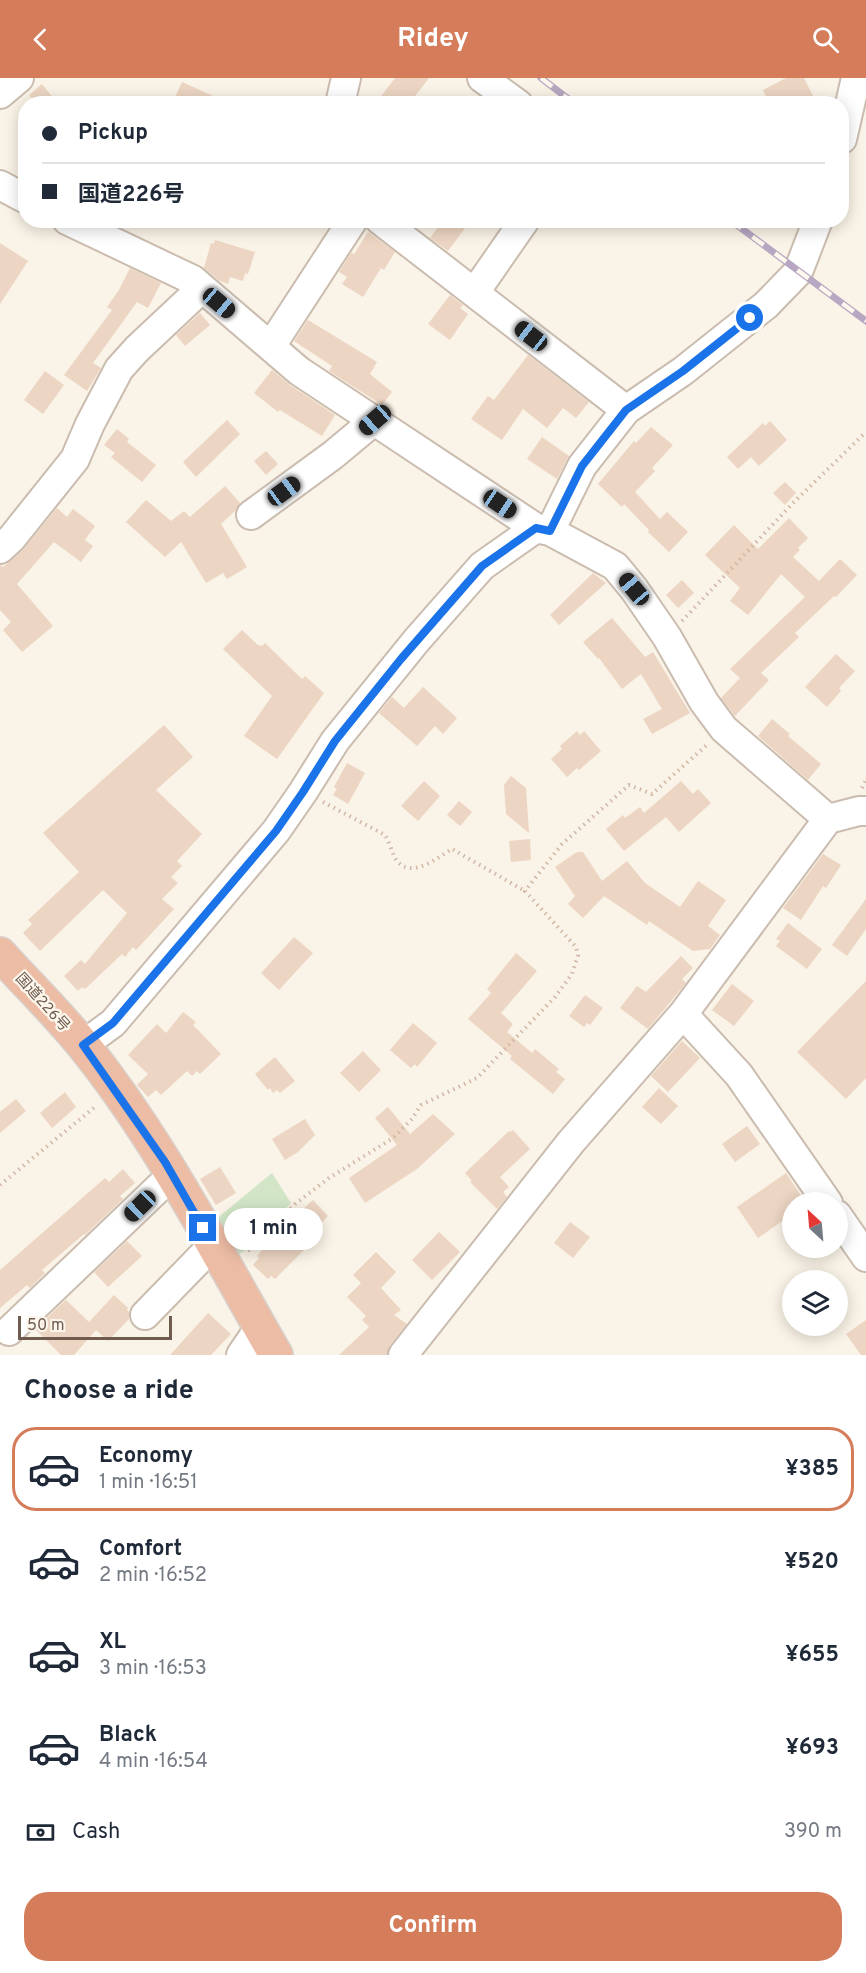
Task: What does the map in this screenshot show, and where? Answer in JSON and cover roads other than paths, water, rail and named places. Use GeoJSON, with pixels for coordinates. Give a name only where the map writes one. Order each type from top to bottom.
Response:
{"type":"FeatureCollection","features":[{"type":"Feature","properties":{"kind":"highway","name":"国道226号"},"geometry":{"type":"LineString","coordinates":[[0,954],[83,1045],[115,1090],[172,1175],[276,1355]]}},
{"type":"Feature","properties":{"kind":"street"},"geometry":{"type":"LineString","coordinates":[[0,94],[19,78]]}},
{"type":"Feature","properties":{"kind":"street"},"geometry":{"type":"LineString","coordinates":[[342,96],[346,78]]}},
{"type":"Feature","properties":{"kind":"street"},"geometry":{"type":"LineString","coordinates":[[482,78],[508,96]]}},
{"type":"Feature","properties":{"kind":"street"},"geometry":{"type":"LineString","coordinates":[[849,108],[856,78]]}},
{"type":"Feature","properties":{"kind":"street"},"geometry":{"type":"LineString","coordinates":[[0,186],[18,195]]}},
{"type":"Feature","properties":{"kind":"street"},"geometry":{"type":"LineString","coordinates":[[84,228],[193,280],[299,370],[543,530],[615,566],[667,637],[704,702],[724,729],[828,819]]}},
{"type":"Feature","properties":{"kind":"street"},"geometry":{"type":"LineString","coordinates":[[271,346],[348,228]]}},
{"type":"Feature","properties":{"kind":"street"},"geometry":{"type":"LineString","coordinates":[[391,228],[626,410]]}},
{"type":"Feature","properties":{"kind":"street"},"geometry":{"type":"LineString","coordinates":[[475,292],[519,228]]}},
{"type":"Feature","properties":{"kind":"street"},"geometry":{"type":"LineString","coordinates":[[83,1045],[113,1023],[276,831],[335,741],[364,703],[482,566],[543,530],[582,466],[626,410],[683,371],[766,305],[798,272],[815,228]]}},
{"type":"Feature","properties":{"kind":"street"},"geometry":{"type":"LineString","coordinates":[[0,549],[75,459],[90,424],[119,369],[202,288]]}},
{"type":"Feature","properties":{"kind":"street"},"geometry":{"type":"LineString","coordinates":[[251,515],[333,455],[375,420]]}},
{"type":"Feature","properties":{"kind":"street"},"geometry":{"type":"LineString","coordinates":[[403,1355],[571,1142],[683,1014],[828,819],[866,811]]}},
{"type":"Feature","properties":{"kind":"street"},"geometry":{"type":"LineString","coordinates":[[683,1014],[739,1076],[820,1192]]}},
{"type":"Feature","properties":{"kind":"street"},"geometry":{"type":"LineString","coordinates":[[9,1331],[172,1175]]}},
{"type":"Feature","properties":{"kind":"street"},"geometry":{"type":"LineString","coordinates":[[848,1231],[866,1257]]}},
{"type":"Feature","properties":{"kind":"street"},"geometry":{"type":"LineString","coordinates":[[145,1315],[220,1258]]}},
{"type":"Feature","properties":{"kind":"street"},"geometry":{"type":"LineString","coordinates":[[241,1355],[260,1327]]}},
{"type":"Feature","properties":{"kind":"railway"},"geometry":{"type":"LineString","coordinates":[[541,78],[565,96]]}},
{"type":"Feature","properties":{"kind":"railway"},"geometry":{"type":"LineString","coordinates":[[741,228],[866,321]]}}]}
